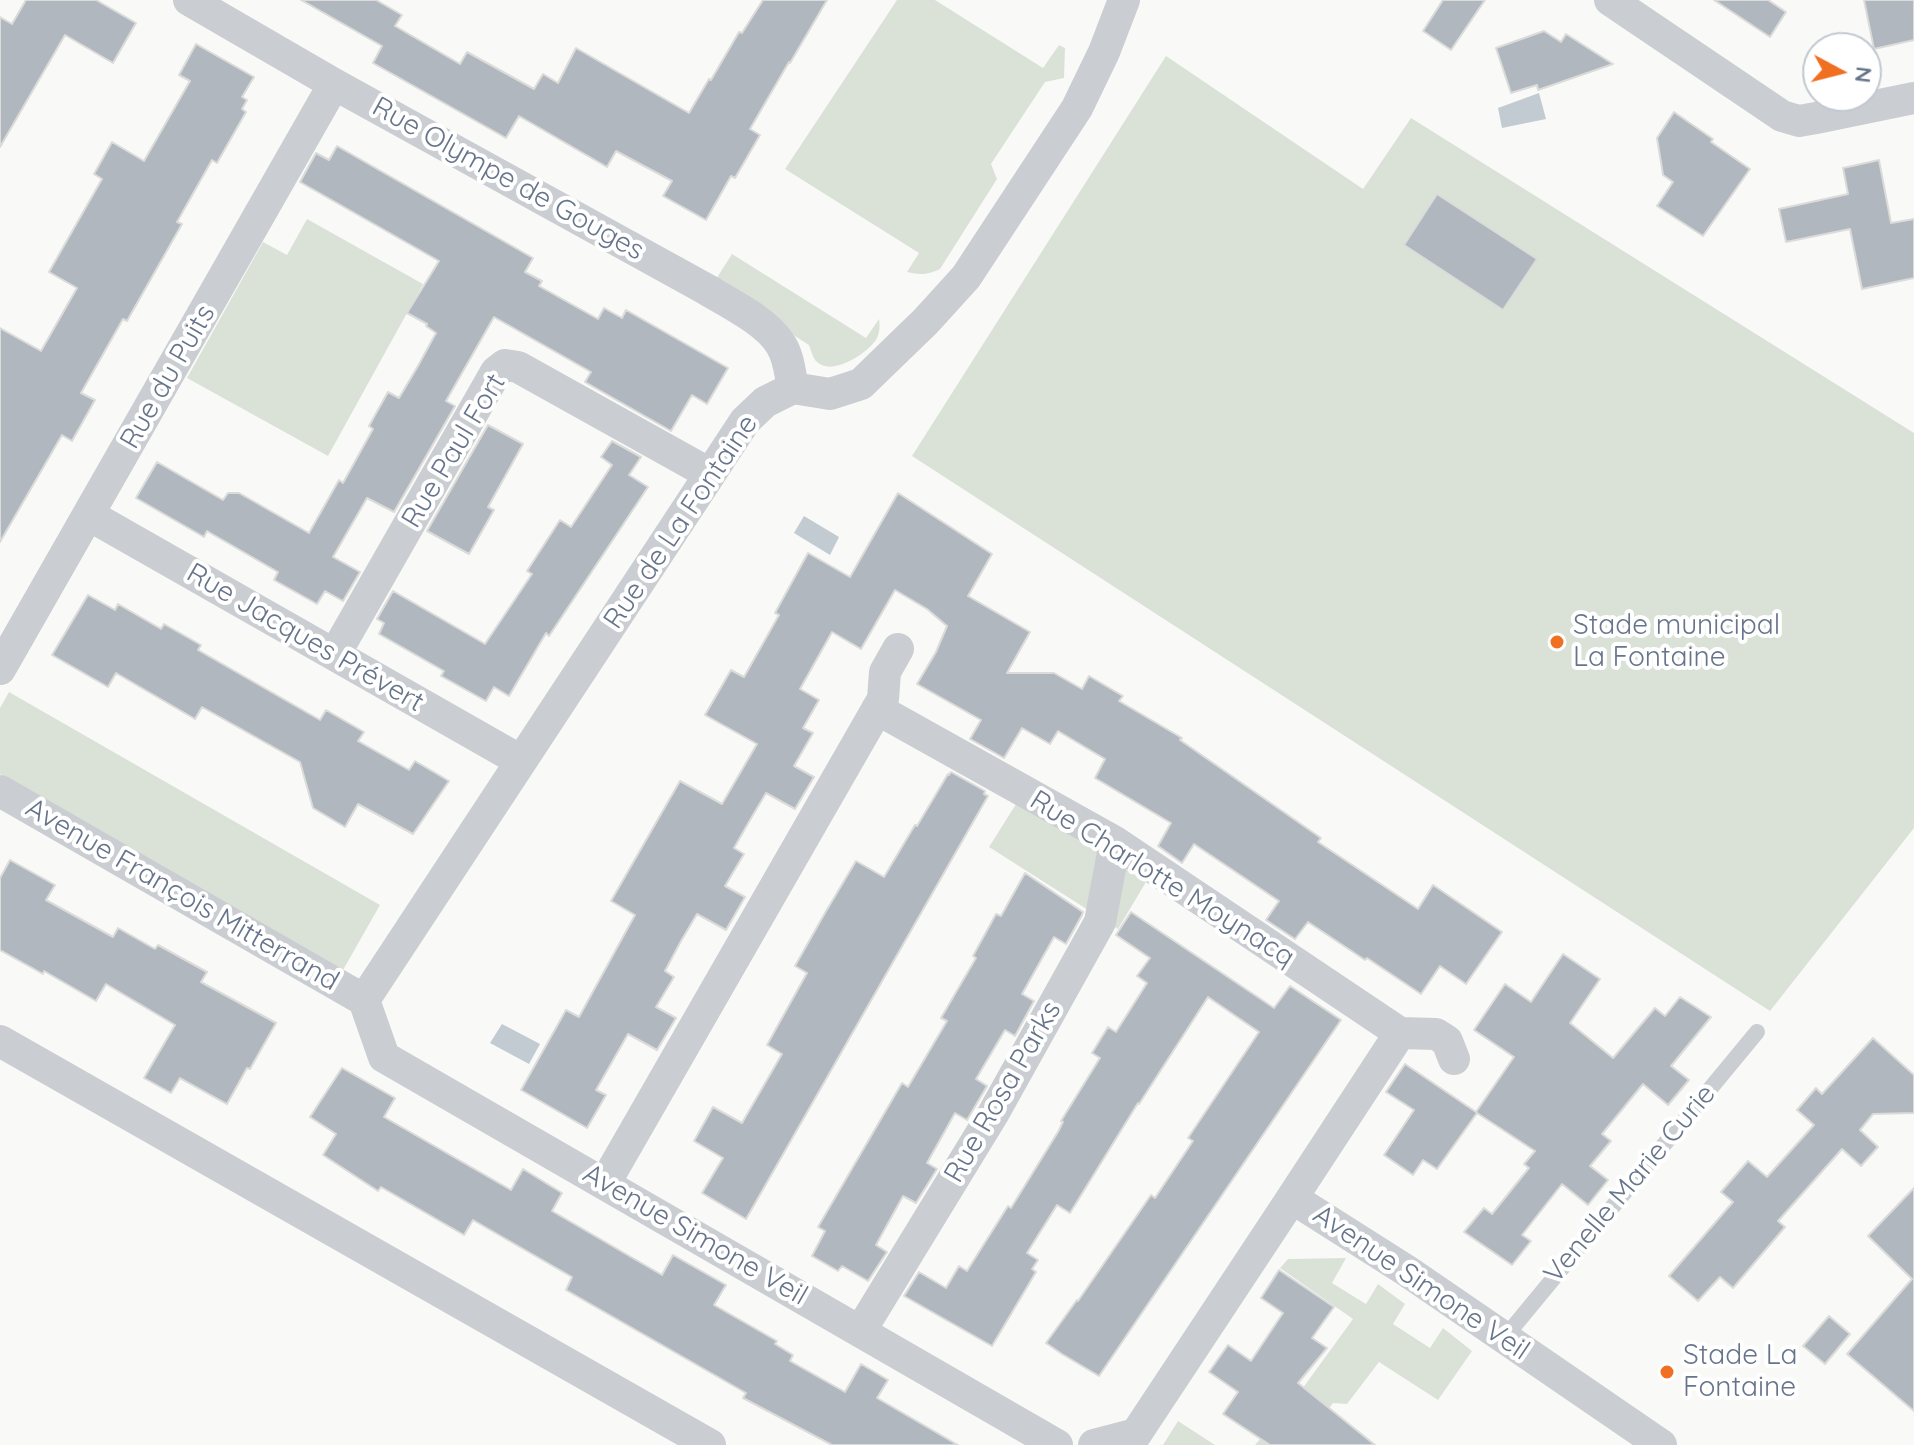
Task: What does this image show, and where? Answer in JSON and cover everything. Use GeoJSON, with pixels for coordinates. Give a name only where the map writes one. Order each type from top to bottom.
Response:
{"type":"FeatureCollection","features":[{"type":"Feature","properties":{"kind":"street","name":"Rue Olympe de Gouges"},"geometry":{"type":"LineString","coordinates":[[189,0],[334,84],[704,288],[767,328],[781,345],[793,388]]}},
{"type":"Feature","properties":{"kind":"street"},"geometry":{"type":"LineString","coordinates":[[793,388],[830,394],[861,384],[966,277],[1077,108],[1104,52],[1124,0]]}},
{"type":"Feature","properties":{"kind":"street"},"geometry":{"type":"LineString","coordinates":[[1610,0],[1782,116],[1799,121],[1914,98]]}},
{"type":"Feature","properties":{"kind":"street","name":"Rue du Puits"},"geometry":{"type":"LineString","coordinates":[[0,669],[334,84]]}},
{"type":"Feature","properties":{"kind":"street","name":"Rue Paul Fort"},"geometry":{"type":"LineString","coordinates":[[335,654],[496,372],[505,365],[518,367],[710,474]]}},
{"type":"Feature","properties":{"kind":"street","name":"Rue de La Fontaine"},"geometry":{"type":"LineString","coordinates":[[364,1000],[745,421],[765,402],[793,388]]}},
{"type":"Feature","properties":{"kind":"street","name":"Rue Jacques Prévert"},"geometry":{"type":"LineString","coordinates":[[89,515],[521,761]]}},
{"type":"Feature","properties":{"kind":"street"},"geometry":{"type":"LineString","coordinates":[[605,1183],[883,699],[885,672],[898,649]]}},
{"type":"Feature","properties":{"kind":"street","name":"Rue Charlotte Moynacq"},"geometry":{"type":"LineString","coordinates":[[877,709],[1115,842],[1400,1033],[1436,1034],[1447,1041],[1454,1059]]}},
{"type":"Feature","properties":{"kind":"street","name":"Avenue François Mitterrand"},"geometry":{"type":"LineString","coordinates":[[0,791],[364,1000]]}},
{"type":"Feature","properties":{"kind":"street","name":"Rue Rosa Parks"},"geometry":{"type":"LineString","coordinates":[[861,1330],[993,1114],[1100,922],[1115,842]]}},
{"type":"Feature","properties":{"kind":"street","name":"Avenue Simone Veil"},"geometry":{"type":"LineString","coordinates":[[364,1000],[384,1057],[1057,1445]]}},
{"type":"Feature","properties":{"kind":"street"},"geometry":{"type":"LineString","coordinates":[[1292,1198],[1400,1033]]}},
{"type":"Feature","properties":{"kind":"street"},"geometry":{"type":"LineString","coordinates":[[0,1041],[710,1445]]}},
{"type":"Feature","properties":{"kind":"street","name":"Avenue Simone Veil"},"geometry":{"type":"LineString","coordinates":[[1094,1445],[1136,1434],[1292,1198],[1407,1271],[1661,1445]]}},
{"type":"Feature","properties":{"kind":"lane","name":"Venelle Marie Curie"},"geometry":{"type":"LineString","coordinates":[[1505,1337],[1757,1032]]}},
{"type":"Feature","properties":{"kind":"shaded area"},"geometry":{"type":"Polygon","coordinates":[[[897,0],[935,0],[1043,68],[1059,45],[1065,48],[1064,78],[1045,82],[991,164],[997,179],[940,269],[924,274],[907,272],[919,253],[785,169],[897,0]]]}},
{"type":"Feature","properties":{"kind":"shaded area","name":"Stade municipal La Fontaine"},"geometry":{"type":"Polygon","coordinates":[[[1166,56],[1363,189],[1411,118],[1914,433],[1914,828],[1770,1011],[912,456],[1166,56]]]}},
{"type":"Feature","properties":{"kind":"shaded area"},"geometry":{"type":"Polygon","coordinates":[[[1539,93],[1546,119],[1502,128],[1498,108],[1539,93]]]}},
{"type":"Feature","properties":{"kind":"shaded area"},"geometry":{"type":"Polygon","coordinates":[[[307,219],[423,284],[328,456],[187,378],[263,242],[287,255],[307,219]]]}},
{"type":"Feature","properties":{"kind":"shaded area"},"geometry":{"type":"Polygon","coordinates":[[[732,254],[866,338],[879,319],[877,338],[867,350],[850,361],[832,367],[824,366],[813,357],[809,345],[713,284],[732,254]]]}},
{"type":"Feature","properties":{"kind":"shaded area"},"geometry":{"type":"Polygon","coordinates":[[[804,516],[839,537],[830,555],[794,533],[804,516]]]}},
{"type":"Feature","properties":{"kind":"shaded area"},"geometry":{"type":"Polygon","coordinates":[[[9,692],[380,905],[343,970],[0,774],[0,708],[9,692]]]}},
{"type":"Feature","properties":{"kind":"shaded area"},"geometry":{"type":"Polygon","coordinates":[[[1018,801],[1146,882],[1118,929],[989,847],[1018,801]]]}},
{"type":"Feature","properties":{"kind":"shaded area"},"geometry":{"type":"Polygon","coordinates":[[[502,1024],[540,1044],[529,1064],[490,1043],[502,1024]]]}},
{"type":"Feature","properties":{"kind":"shaded area"},"geometry":{"type":"Polygon","coordinates":[[[1346,1258],[1332,1283],[1366,1304],[1378,1284],[1405,1304],[1393,1324],[1430,1348],[1443,1328],[1472,1351],[1438,1400],[1379,1362],[1347,1404],[1333,1403],[1301,1445],[1255,1445],[1297,1396],[1353,1319],[1280,1268],[1288,1259],[1346,1258]]]}},
{"type":"Feature","properties":{"kind":"shaded area"},"geometry":{"type":"Polygon","coordinates":[[[1178,1421],[1215,1445],[1163,1445],[1178,1421]]]}},
{"type":"Feature","properties":{"kind":"building"},"geometry":{"type":"Polygon","coordinates":[[[26,0],[96,0],[136,23],[113,63],[65,35],[0,147],[0,17],[12,24],[26,0]]]}},
{"type":"Feature","properties":{"kind":"building"},"geometry":{"type":"Polygon","coordinates":[[[301,0],[376,0],[402,15],[395,26],[460,64],[467,52],[534,89],[543,74],[558,83],[576,48],[689,113],[739,32],[742,33],[763,0],[827,0],[750,129],[760,135],[735,178],[731,176],[706,220],[663,196],[672,181],[616,151],[607,167],[519,116],[506,138],[373,63],[382,46],[301,0]]]}},
{"type":"Feature","properties":{"kind":"building"},"geometry":{"type":"Polygon","coordinates":[[[1443,0],[1485,0],[1451,50],[1423,31],[1443,0]]]}},
{"type":"Feature","properties":{"kind":"building"},"geometry":{"type":"Polygon","coordinates":[[[1714,0],[1768,0],[1786,12],[1770,37],[1714,0]]]}},
{"type":"Feature","properties":{"kind":"building"},"geometry":{"type":"Polygon","coordinates":[[[1864,0],[1914,0],[1914,40],[1882,47],[1882,32],[1871,32],[1864,0]]]}},
{"type":"Feature","properties":{"kind":"building"},"geometry":{"type":"Polygon","coordinates":[[[1544,31],[1561,42],[1566,34],[1613,64],[1538,90],[1537,85],[1511,93],[1496,48],[1544,31]]]}},
{"type":"Feature","properties":{"kind":"building"},"geometry":{"type":"Polygon","coordinates":[[[196,44],[254,77],[242,97],[247,100],[242,109],[246,112],[217,163],[212,160],[177,222],[182,224],[127,321],[123,319],[81,393],[95,400],[72,441],[62,435],[0,542],[0,328],[41,351],[77,288],[49,272],[102,179],[94,174],[112,142],[144,161],[190,81],[179,75],[196,44]]]}},
{"type":"Feature","properties":{"kind":"building"},"geometry":{"type":"Polygon","coordinates":[[[1674,112],[1750,169],[1703,236],[1657,206],[1673,182],[1663,175],[1657,138],[1674,112]]]}},
{"type":"Feature","properties":{"kind":"building"},"geometry":{"type":"Polygon","coordinates":[[[337,146],[533,258],[525,272],[542,281],[539,286],[598,319],[604,308],[622,318],[626,310],[728,368],[707,404],[692,395],[671,431],[585,382],[591,372],[494,317],[446,401],[455,406],[394,512],[367,498],[333,557],[360,572],[343,601],[325,591],[317,604],[274,580],[278,572],[207,531],[204,537],[136,498],[157,462],[223,500],[228,493],[239,493],[309,533],[339,480],[343,483],[373,429],[369,426],[388,392],[399,398],[418,366],[436,333],[407,313],[439,261],[300,182],[316,153],[329,160],[337,146]]]}},
{"type":"Feature","properties":{"kind":"building"},"geometry":{"type":"Polygon","coordinates":[[[1879,160],[1891,223],[1914,219],[1914,278],[1862,289],[1850,229],[1786,242],[1779,209],[1848,194],[1843,168],[1879,160]]]}},
{"type":"Feature","properties":{"kind":"building"},"geometry":{"type":"Polygon","coordinates":[[[1437,194],[1537,259],[1503,310],[1404,245],[1437,194]]]}},
{"type":"Feature","properties":{"kind":"building"},"geometry":{"type":"Polygon","coordinates":[[[488,425],[523,444],[488,507],[494,510],[469,554],[427,531],[488,425]]]}},
{"type":"Feature","properties":{"kind":"building"},"geometry":{"type":"Polygon","coordinates":[[[612,441],[641,457],[629,475],[648,487],[549,636],[546,633],[509,696],[494,687],[486,701],[441,676],[444,671],[379,634],[384,623],[377,619],[393,591],[485,644],[532,574],[527,571],[560,520],[571,527],[612,465],[601,457],[612,441]]]}},
{"type":"Feature","properties":{"kind":"building"},"geometry":{"type":"Polygon","coordinates":[[[898,493],[992,554],[968,596],[1030,632],[1007,673],[1054,673],[1082,689],[1089,676],[1123,696],[1119,701],[1182,738],[1180,740],[1321,838],[1318,842],[1418,909],[1433,885],[1502,932],[1466,984],[1440,966],[1421,994],[1308,922],[1295,939],[1266,920],[1279,901],[1194,844],[1182,863],[1158,846],[1171,823],[1095,778],[1105,759],[1058,731],[1050,744],[1022,728],[1004,758],[970,739],[981,720],[917,684],[947,626],[927,609],[895,590],[861,649],[832,632],[800,689],[819,700],[803,728],[813,733],[794,766],[814,777],[795,809],[766,793],[750,820],[734,848],[744,854],[725,886],[745,897],[726,930],[697,914],[681,941],[665,971],[674,977],[656,1007],[676,1018],[657,1050],[628,1034],[596,1090],[606,1095],[587,1128],[521,1090],[566,1010],[579,1017],[635,915],[611,901],[680,781],[722,804],[757,744],[705,715],[731,670],[744,677],[779,615],[775,613],[808,553],[850,577],[898,493]]]}},
{"type":"Feature","properties":{"kind":"building"},"geometry":{"type":"Polygon","coordinates":[[[88,595],[115,610],[118,604],[161,629],[164,624],[201,645],[198,650],[320,720],[326,710],[364,732],[358,741],[409,770],[415,761],[449,781],[413,834],[358,804],[345,827],[313,808],[300,762],[202,707],[195,719],[116,673],[108,687],[52,655],[88,595]]]}},
{"type":"Feature","properties":{"kind":"building"},"geometry":{"type":"Polygon","coordinates":[[[951,772],[985,791],[984,794],[988,796],[746,1219],[702,1193],[723,1158],[694,1141],[713,1107],[742,1123],[782,1054],[767,1045],[807,973],[795,966],[825,913],[856,861],[884,877],[951,772]]]}},
{"type":"Feature","properties":{"kind":"building"},"geometry":{"type":"Polygon","coordinates":[[[10,860],[55,885],[46,900],[113,937],[118,928],[155,949],[158,945],[207,972],[201,982],[276,1023],[227,1104],[180,1078],[171,1093],[144,1078],[175,1025],[106,984],[96,1001],[0,950],[0,878],[10,860]]]}},
{"type":"Feature","properties":{"kind":"building"},"geometry":{"type":"Polygon","coordinates":[[[1025,873],[1083,912],[1082,915],[1066,944],[1054,937],[1022,994],[1034,1001],[1015,1036],[1005,1030],[976,1079],[987,1086],[967,1120],[955,1113],[927,1163],[937,1169],[916,1203],[903,1196],[876,1245],[887,1252],[868,1281],[842,1266],[838,1271],[812,1256],[825,1231],[818,1227],[902,1083],[908,1087],[947,1021],[941,1018],[976,958],[973,956],[996,914],[1001,916],[1025,873]]]}},
{"type":"Feature","properties":{"kind":"building"},"geometry":{"type":"Polygon","coordinates":[[[1131,912],[1274,1008],[1290,986],[1341,1020],[1099,1376],[1046,1343],[1151,1195],[1155,1198],[1193,1141],[1188,1138],[1259,1032],[1208,997],[1070,1213],[1057,1205],[1027,1253],[1038,1260],[1032,1269],[1036,1272],[992,1346],[904,1296],[919,1272],[946,1288],[959,1266],[967,1271],[1058,1132],[1061,1121],[1100,1058],[1092,1053],[1108,1027],[1116,1032],[1147,983],[1137,976],[1150,958],[1116,935],[1131,912]]]}},
{"type":"Feature","properties":{"kind":"building"},"geometry":{"type":"Polygon","coordinates":[[[1563,954],[1600,979],[1570,1023],[1613,1058],[1655,1008],[1665,1016],[1680,997],[1711,1017],[1671,1066],[1689,1080],[1668,1105],[1643,1084],[1602,1134],[1611,1141],[1590,1166],[1608,1180],[1588,1205],[1562,1184],[1522,1235],[1531,1241],[1512,1265],[1464,1232],[1484,1208],[1492,1214],[1529,1168],[1524,1164],[1535,1151],[1477,1113],[1437,1169],[1423,1160],[1413,1175],[1384,1155],[1414,1110],[1386,1092],[1405,1064],[1476,1112],[1514,1057],[1474,1030],[1505,984],[1531,1002],[1563,954]]]}},
{"type":"Feature","properties":{"kind":"building"},"geometry":{"type":"Polygon","coordinates":[[[1873,1038],[1914,1075],[1914,1113],[1873,1114],[1860,1130],[1878,1147],[1861,1166],[1842,1149],[1778,1221],[1785,1227],[1733,1288],[1720,1277],[1698,1301],[1669,1276],[1733,1202],[1721,1192],[1748,1161],[1767,1177],[1814,1125],[1797,1110],[1816,1088],[1822,1094],[1873,1038]]]}},
{"type":"Feature","properties":{"kind":"building"},"geometry":{"type":"Polygon","coordinates":[[[342,1068],[395,1098],[384,1117],[511,1190],[523,1169],[562,1193],[552,1211],[662,1275],[673,1255],[726,1285],[714,1305],[777,1341],[775,1344],[793,1355],[790,1361],[845,1392],[861,1364],[888,1380],[877,1398],[958,1445],[832,1445],[743,1398],[746,1393],[566,1290],[572,1277],[473,1220],[464,1235],[381,1187],[378,1191],[323,1155],[336,1134],[310,1117],[342,1068]]]}},
{"type":"Feature","properties":{"kind":"building"},"geometry":{"type":"Polygon","coordinates":[[[1914,1188],[1914,1411],[1847,1354],[1912,1279],[1868,1236],[1914,1188]]]}},
{"type":"Feature","properties":{"kind":"building"},"geometry":{"type":"Polygon","coordinates":[[[1279,1270],[1334,1307],[1312,1338],[1327,1348],[1298,1383],[1375,1445],[1270,1445],[1223,1414],[1238,1392],[1209,1372],[1228,1345],[1251,1361],[1283,1313],[1261,1298],[1279,1270]]]}},
{"type":"Feature","properties":{"kind":"building"},"geometry":{"type":"Polygon","coordinates":[[[1829,1316],[1850,1334],[1825,1364],[1803,1346],[1829,1316]]]}},
{"type":"Feature","properties":{"kind":"place","name":"Stade municipal La Fontaine"},"geometry":{"type":"Point","coordinates":[1557,642]}},
{"type":"Feature","properties":{"kind":"place","name":"Stade La Fontaine"},"geometry":{"type":"Point","coordinates":[1667,1372]}}]}
